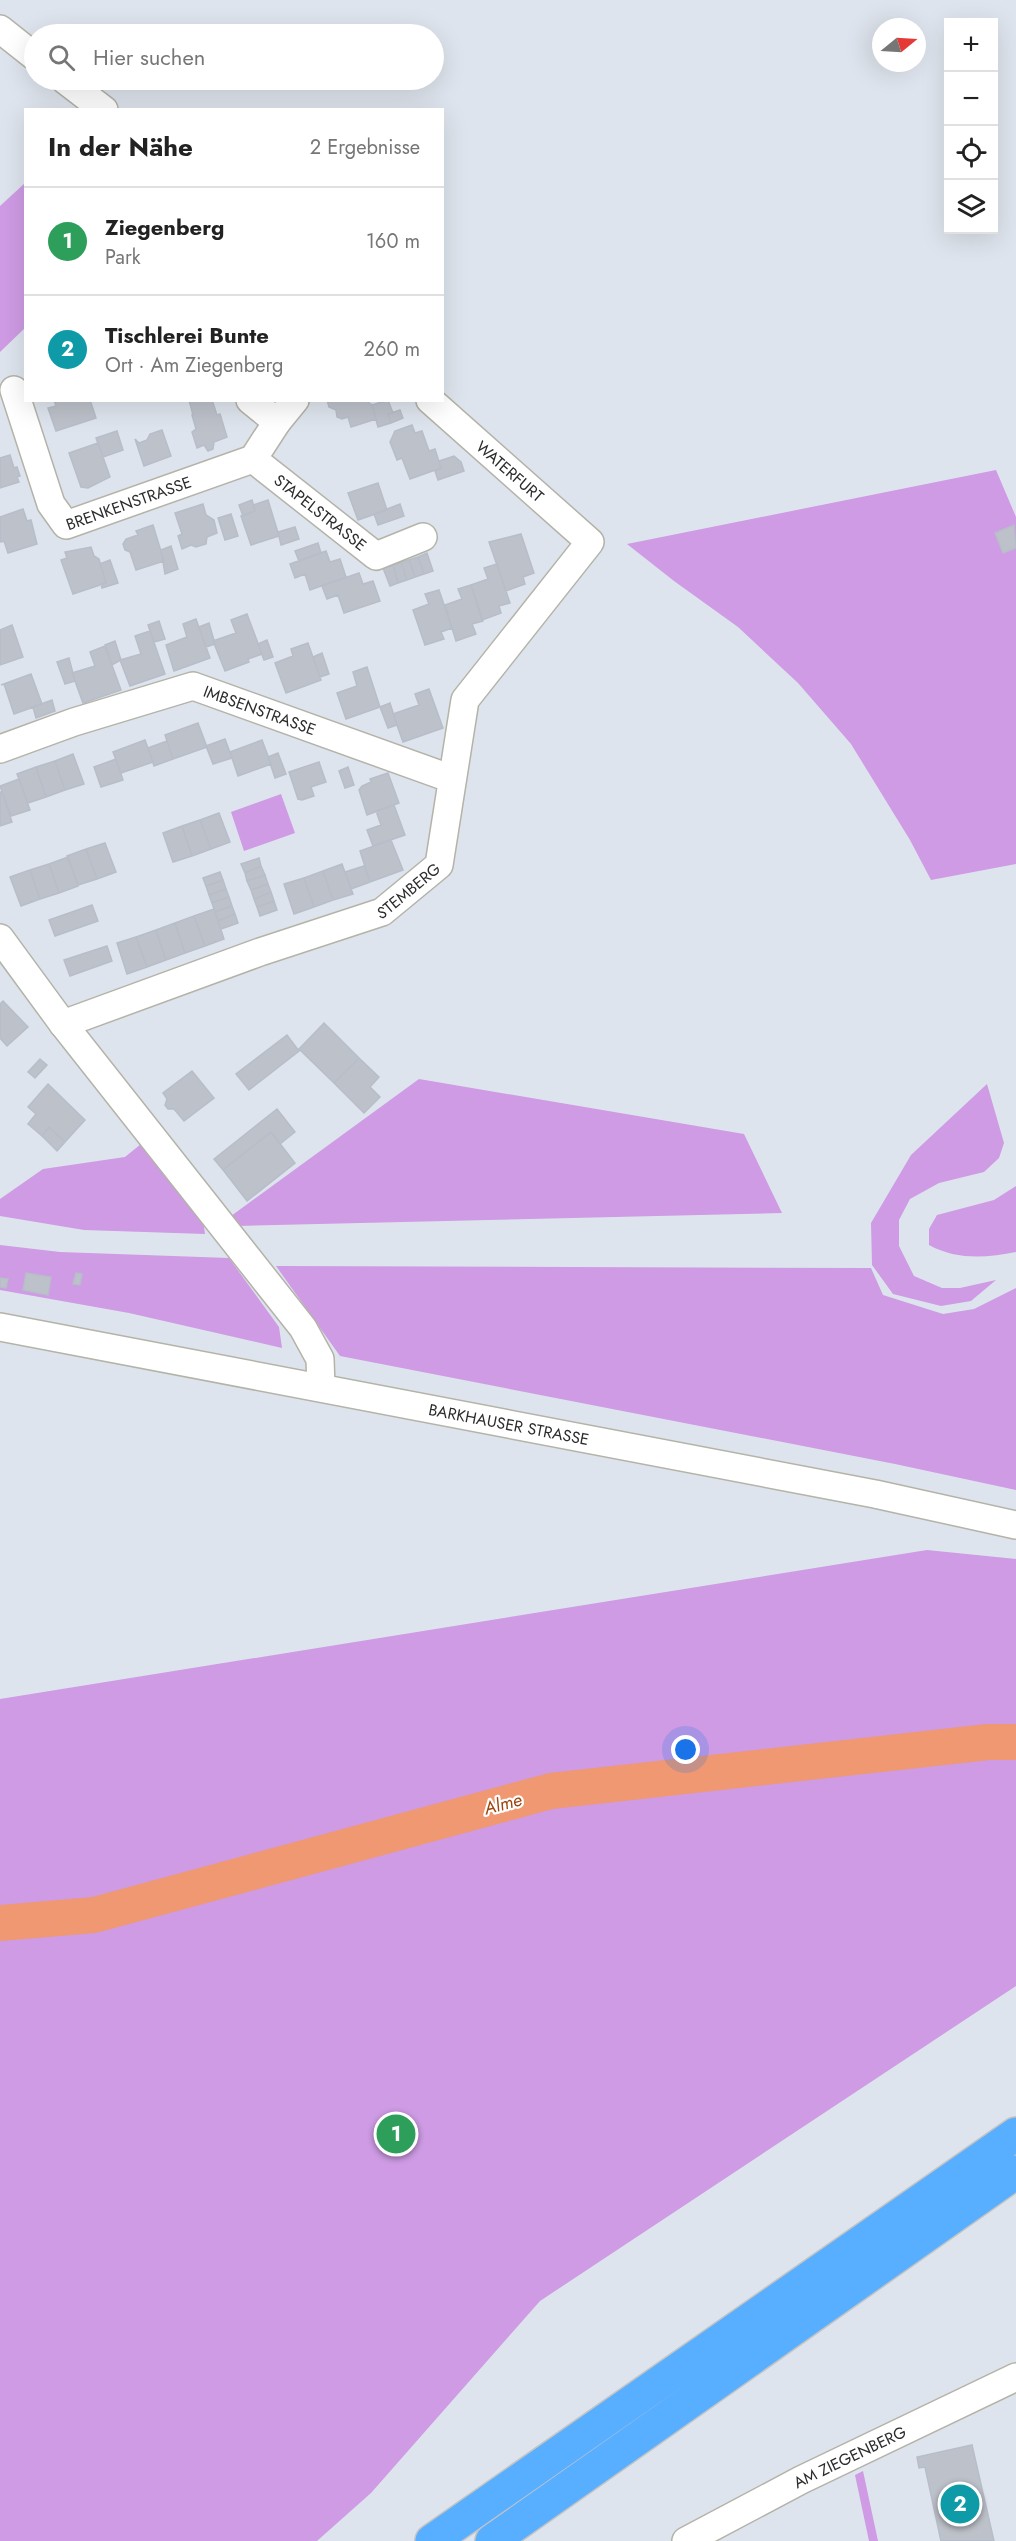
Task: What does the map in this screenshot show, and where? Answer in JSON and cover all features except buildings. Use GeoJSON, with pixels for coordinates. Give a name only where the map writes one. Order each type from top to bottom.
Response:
{"type":"FeatureCollection","features":[{"type":"Feature","properties":{"kind":"highway"},"geometry":{"type":"LineString","coordinates":[[432,2541],[1016,2133]]}},
{"type":"Feature","properties":{"kind":"highway"},"geometry":{"type":"LineString","coordinates":[[492,2541],[1016,2172]]}},
{"type":"Feature","properties":{"kind":"street"},"geometry":{"type":"LineString","coordinates":[[0,29],[24,48]]}},
{"type":"Feature","properties":{"kind":"street"},"geometry":{"type":"LineString","coordinates":[[78,90],[101,108]]}},
{"type":"Feature","properties":{"kind":"street","name":"BRENKENSTRASSE"},"geometry":{"type":"LineString","coordinates":[[14,390],[51,504],[66,525],[252,459]]}},
{"type":"Feature","properties":{"kind":"street"},"geometry":{"type":"LineString","coordinates":[[252,402],[277,422]]}},
{"type":"Feature","properties":{"kind":"street"},"geometry":{"type":"LineString","coordinates":[[252,459],[293,402]]}},
{"type":"Feature","properties":{"kind":"street","name":"WATERFURT"},"geometry":{"type":"LineString","coordinates":[[432,402],[590,542]]}},
{"type":"Feature","properties":{"kind":"street","name":"STAPELSTRASSE"},"geometry":{"type":"LineString","coordinates":[[252,459],[376,556],[423,537]]}},
{"type":"Feature","properties":{"kind":"street","name":"STEMBERG"},"geometry":{"type":"LineString","coordinates":[[63,1024],[260,952],[382,912],[439,865],[465,700],[590,542]]}},
{"type":"Feature","properties":{"kind":"street","name":"IMBSENSTRASSE"},"geometry":{"type":"LineString","coordinates":[[0,749],[74,722],[194,686],[452,779]]}},
{"type":"Feature","properties":{"kind":"street"},"geometry":{"type":"LineString","coordinates":[[0,938],[63,1024],[303,1328],[320,1359],[321,1387]]}},
{"type":"Feature","properties":{"kind":"street","name":"BARKHAUSER STRASSE"},"geometry":{"type":"LineString","coordinates":[[0,1327],[875,1494],[1016,1525]]}},
{"type":"Feature","properties":{"kind":"street","name":"AM ZIEGENBERG"},"geometry":{"type":"LineString","coordinates":[[686,2541],[801,2480],[1016,2377]]}},
{"type":"Feature","properties":{"kind":"shaded area"},"geometry":{"type":"Polygon","coordinates":[[[24,184],[24,329],[0,352],[0,206],[24,184]]]}},
{"type":"Feature","properties":{"kind":"shaded area"},"geometry":{"type":"Polygon","coordinates":[[[996,470],[1016,517],[1016,864],[931,880],[910,840],[851,744],[798,683],[738,627],[627,544],[996,470]]]}},
{"type":"Feature","properties":{"kind":"shaded area"},"geometry":{"type":"Polygon","coordinates":[[[281,794],[295,833],[244,851],[231,812],[281,794]]]}},
{"type":"Feature","properties":{"kind":"shaded area"},"geometry":{"type":"Polygon","coordinates":[[[419,1079],[744,1134],[782,1213],[238,1226],[231,1216],[419,1079]]]}},
{"type":"Feature","properties":{"kind":"shaded area"},"geometry":{"type":"Polygon","coordinates":[[[987,1084],[1004,1143],[999,1158],[984,1172],[939,1183],[910,1199],[899,1220],[899,1246],[914,1276],[942,1288],[960,1288],[996,1280],[971,1301],[941,1306],[893,1294],[872,1265],[871,1223],[911,1155],[987,1084]]]}},
{"type":"Feature","properties":{"kind":"shaded area"},"geometry":{"type":"Polygon","coordinates":[[[141,1144],[203,1220],[205,1234],[84,1230],[0,1216],[0,1199],[43,1169],[125,1157],[141,1144]]]}},
{"type":"Feature","properties":{"kind":"shaded area"},"geometry":{"type":"Polygon","coordinates":[[[1016,1186],[1016,1252],[994,1256],[971,1256],[950,1253],[929,1245],[929,1229],[937,1215],[994,1200],[1016,1186]]]}},
{"type":"Feature","properties":{"kind":"shaded area"},"geometry":{"type":"Polygon","coordinates":[[[0,1245],[60,1252],[229,1258],[279,1327],[282,1348],[129,1313],[0,1290],[0,1245]]]}},
{"type":"Feature","properties":{"kind":"shaded area"},"geometry":{"type":"Polygon","coordinates":[[[276,1266],[871,1268],[883,1295],[943,1314],[974,1309],[1016,1288],[1016,1490],[895,1464],[340,1356],[276,1266]]]}},
{"type":"Feature","properties":{"kind":"shaded area"},"geometry":{"type":"Polygon","coordinates":[[[927,1550],[1016,1559],[1016,1986],[540,2301],[371,2493],[317,2541],[0,2541],[0,1699],[927,1550]]]}},
{"type":"Feature","properties":{"kind":"shaded area"},"geometry":{"type":"Polygon","coordinates":[[[863,2471],[878,2541],[869,2541],[855,2475],[863,2471]]]}},
{"type":"Feature","properties":{"kind":"waterway","name":"Alme"},"geometry":{"type":"LineString","coordinates":[[0,1923],[94,1915],[551,1791],[988,1742],[1016,1742]]}},
{"type":"Feature","properties":{"kind":"place","name":"Ziegenberg"},"geometry":{"type":"Point","coordinates":[396,2134]}},
{"type":"Feature","properties":{"kind":"place","name":"Tischlerei Bunte"},"geometry":{"type":"Point","coordinates":[960,2504]}}]}
